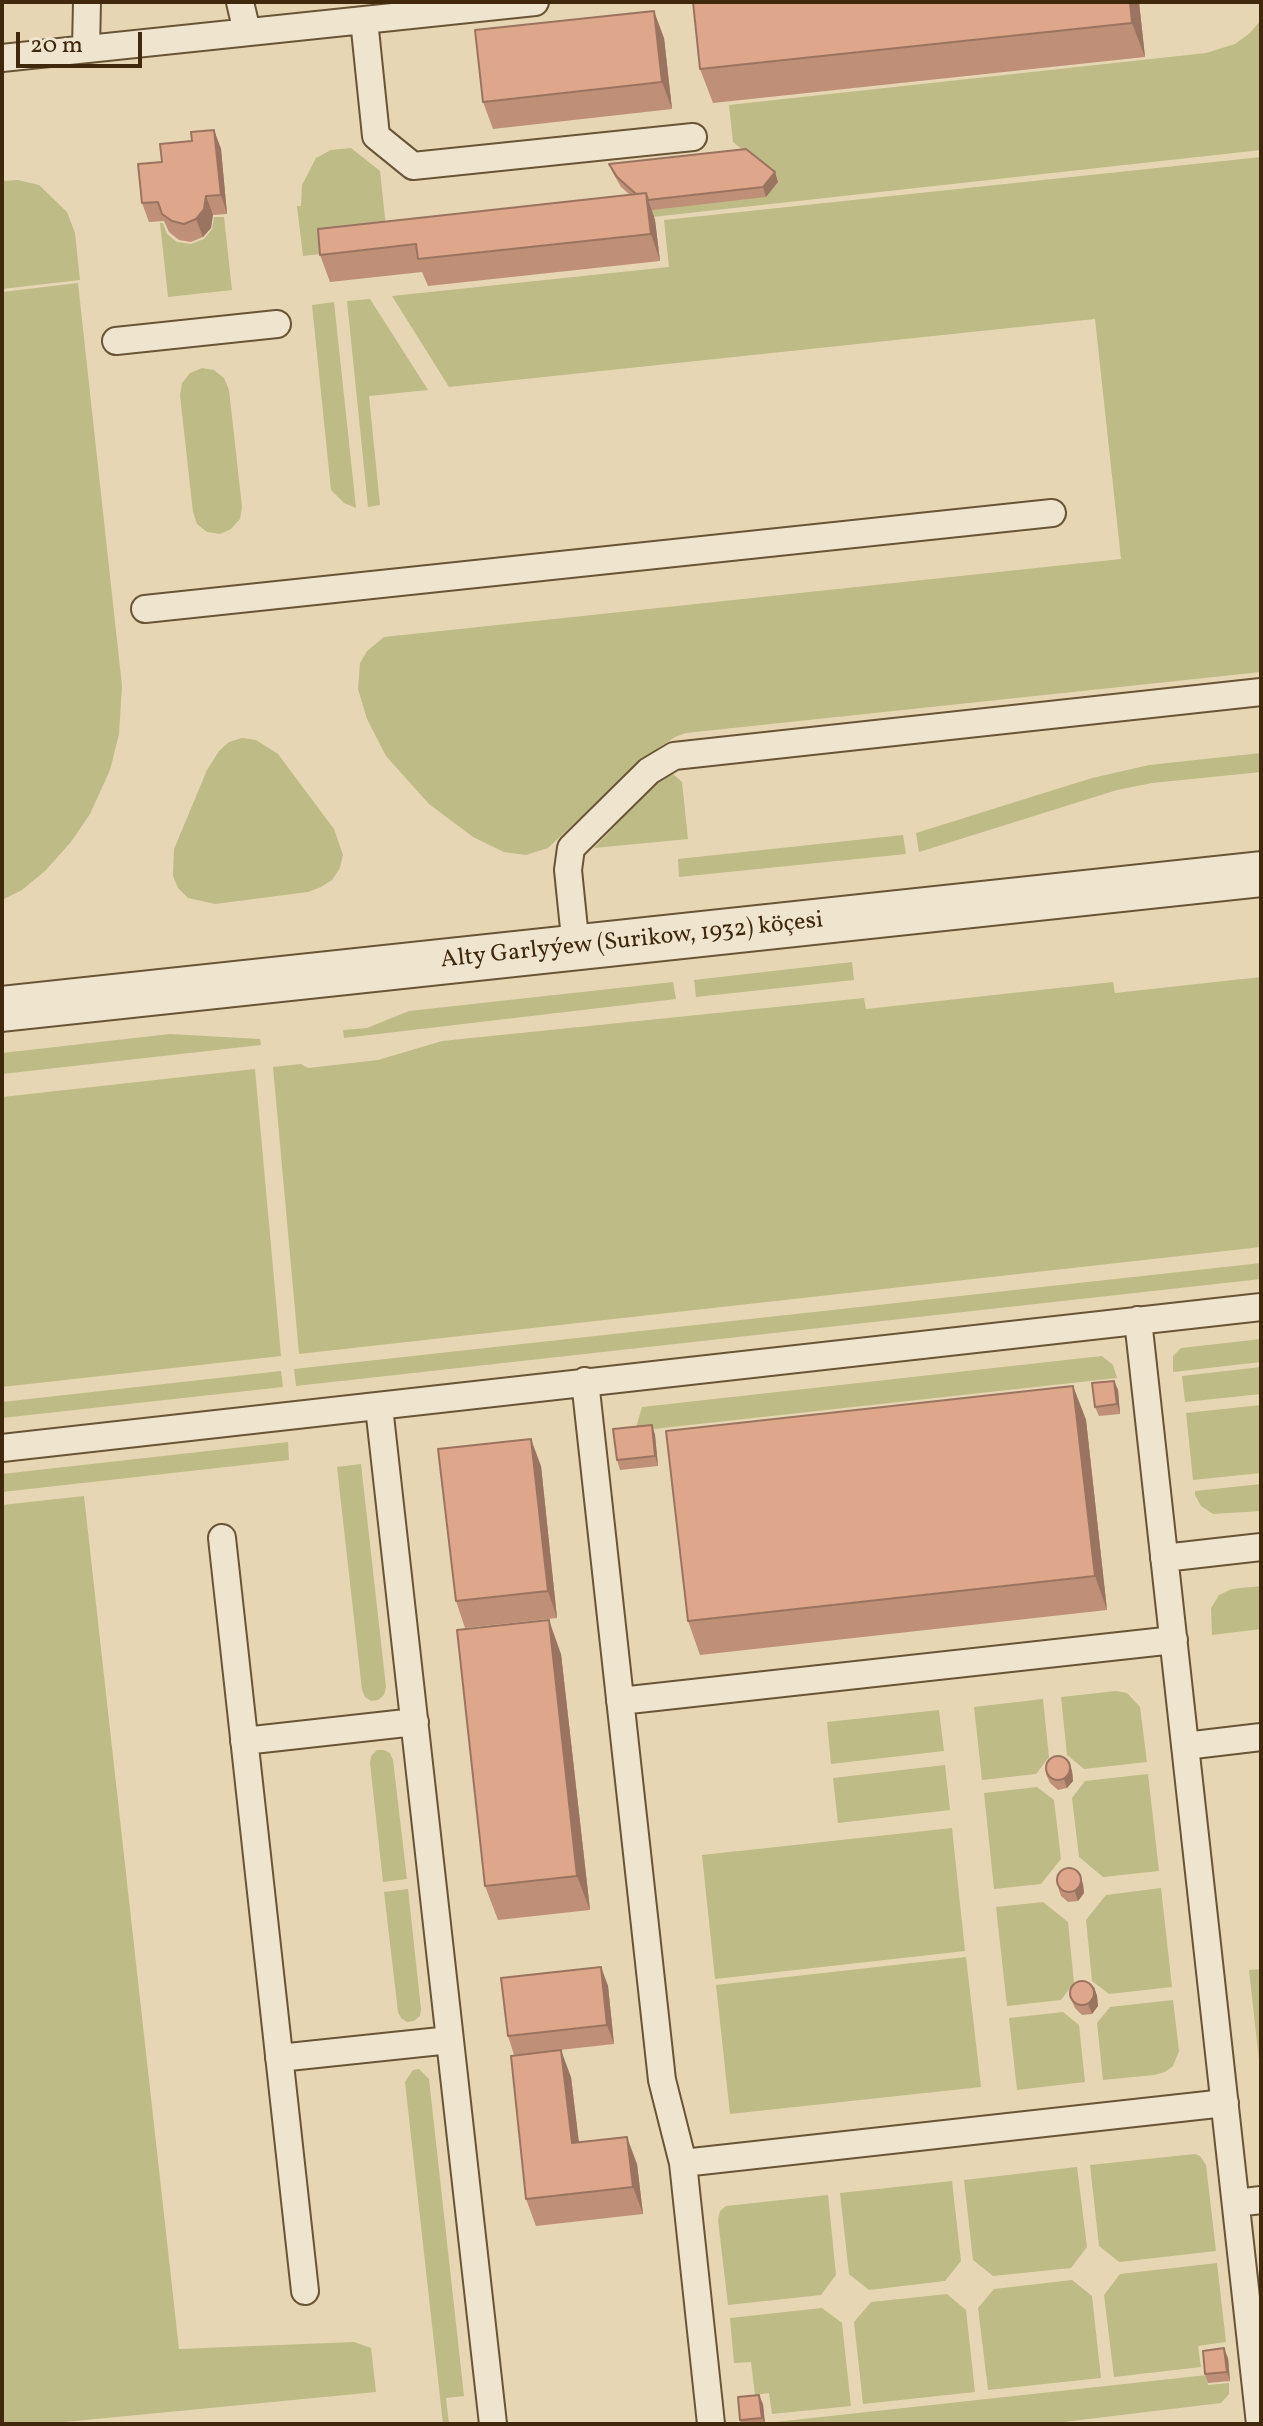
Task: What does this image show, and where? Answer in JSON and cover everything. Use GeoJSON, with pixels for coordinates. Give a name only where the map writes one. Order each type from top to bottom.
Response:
{"type":"FeatureCollection","features":[{"type":"Feature","properties":{"kind":"street"},"geometry":{"type":"LineString","coordinates":[[1215,879],[1261,850]]}},
{"type":"Feature","properties":{"kind":"street","name":"Alty Garlyýew (Surikow, 1932) köçesi"},"geometry":{"type":"LineString","coordinates":[[2,1009],[1261,874]]}},
{"type":"Feature","properties":{"kind":"street"},"geometry":{"type":"LineString","coordinates":[[1215,879],[1261,895]]}},
{"type":"Feature","properties":{"kind":"lane"},"geometry":{"type":"LineString","coordinates":[[86,49],[87,2]]}},
{"type":"Feature","properties":{"kind":"lane"},"geometry":{"type":"LineString","coordinates":[[240,2],[247,32]]}},
{"type":"Feature","properties":{"kind":"lane"},"geometry":{"type":"LineString","coordinates":[[2,58],[364,20],[433,7],[535,2]]}},
{"type":"Feature","properties":{"kind":"lane"},"geometry":{"type":"LineString","coordinates":[[364,20],[376,136],[413,166],[693,137]]}},
{"type":"Feature","properties":{"kind":"lane"},"geometry":{"type":"LineString","coordinates":[[116,341],[277,324]]}},
{"type":"Feature","properties":{"kind":"lane"},"geometry":{"type":"LineString","coordinates":[[145,609],[1052,513]]}},
{"type":"Feature","properties":{"kind":"lane"},"geometry":{"type":"LineString","coordinates":[[576,948],[568,870],[571,848],[649,771],[674,756],[1261,692]]}},
{"type":"Feature","properties":{"kind":"lane"},"geometry":{"type":"LineString","coordinates":[[2,1448],[1261,1307]]}},
{"type":"Feature","properties":{"kind":"lane"},"geometry":{"type":"LineString","coordinates":[[1138,1320],[1225,2103],[1248,2202],[1260,2424]]}},
{"type":"Feature","properties":{"kind":"lane"},"geometry":{"type":"LineString","coordinates":[[585,1381],[662,2080],[683,2163],[711,2424]]}},
{"type":"Feature","properties":{"kind":"lane"},"geometry":{"type":"LineString","coordinates":[[379,1407],[493,2424]]}},
{"type":"Feature","properties":{"kind":"lane"},"geometry":{"type":"LineString","coordinates":[[222,1538],[305,2291]]}},
{"type":"Feature","properties":{"kind":"lane"},"geometry":{"type":"LineString","coordinates":[[1164,1558],[1261,1547]]}},
{"type":"Feature","properties":{"kind":"lane"},"geometry":{"type":"LineString","coordinates":[[620,1701],[1174,1640]]}},
{"type":"Feature","properties":{"kind":"lane"},"geometry":{"type":"LineString","coordinates":[[244,1741],[415,1722]]}},
{"type":"Feature","properties":{"kind":"lane"},"geometry":{"type":"LineString","coordinates":[[1185,1746],[1261,1737]]}},
{"type":"Feature","properties":{"kind":"lane"},"geometry":{"type":"LineString","coordinates":[[279,2058],[450,2040]]}},
{"type":"Feature","properties":{"kind":"lane"},"geometry":{"type":"LineString","coordinates":[[683,2163],[1225,2103]]}},
{"type":"Feature","properties":{"kind":"shaded area"},"geometry":{"type":"Polygon","coordinates":[[[1261,20],[1261,150],[462,238],[771,191],[777,183],[776,177],[733,142],[729,105],[1206,53],[1235,44],[1261,20]]]}},
{"type":"Feature","properties":{"kind":"shaded area"},"geometry":{"type":"Polygon","coordinates":[[[351,148],[380,171],[388,246],[303,256],[297,206],[301,206],[302,185],[316,158],[331,150],[351,148]]]}},
{"type":"Feature","properties":{"kind":"shaded area"},"geometry":{"type":"Polygon","coordinates":[[[1261,157],[1261,672],[686,733],[646,756],[548,848],[526,855],[504,852],[473,837],[429,804],[386,756],[367,719],[358,689],[360,663],[367,651],[384,637],[1121,559],[1095,319],[449,387],[392,296],[669,267],[664,220],[1261,157]]]}},
{"type":"Feature","properties":{"kind":"shaded area"},"geometry":{"type":"Polygon","coordinates":[[[18,180],[39,185],[67,212],[75,233],[80,280],[2,289],[2,181],[18,180]]]}},
{"type":"Feature","properties":{"kind":"shaded area"},"geometry":{"type":"Polygon","coordinates":[[[214,217],[224,217],[232,290],[168,297],[160,223],[177,242],[191,244],[204,239],[212,229],[214,217]]]}},
{"type":"Feature","properties":{"kind":"shaded area"},"geometry":{"type":"Polygon","coordinates":[[[78,283],[122,686],[119,734],[110,770],[90,814],[71,842],[45,871],[22,890],[2,900],[2,292],[78,283]]]}},
{"type":"Feature","properties":{"kind":"shaded area"},"geometry":{"type":"Polygon","coordinates":[[[370,299],[428,390],[369,396],[380,505],[368,507],[347,301],[370,299]]]}},
{"type":"Feature","properties":{"kind":"shaded area"},"geometry":{"type":"Polygon","coordinates":[[[334,302],[356,508],[344,503],[331,490],[312,305],[334,302]]]}},
{"type":"Feature","properties":{"kind":"shaded area"},"geometry":{"type":"Polygon","coordinates":[[[202,368],[214,370],[224,378],[229,390],[242,507],[240,519],[231,529],[220,534],[207,532],[197,524],[193,512],[180,395],[182,383],[190,373],[202,368]]]}},
{"type":"Feature","properties":{"kind":"shaded area"},"geometry":{"type":"Polygon","coordinates":[[[242,738],[256,740],[278,754],[334,829],[343,855],[340,868],[332,880],[308,892],[215,904],[188,898],[178,888],[173,876],[174,849],[207,770],[219,751],[229,742],[242,738]]]}},
{"type":"Feature","properties":{"kind":"shaded area"},"geometry":{"type":"Polygon","coordinates":[[[1261,753],[1261,772],[1152,783],[1117,790],[919,852],[916,833],[1092,778],[1149,765],[1261,753]]]}},
{"type":"Feature","properties":{"kind":"shaded area"},"geometry":{"type":"Polygon","coordinates":[[[673,774],[682,782],[688,839],[594,848],[658,781],[673,774]]]}},
{"type":"Feature","properties":{"kind":"shaded area"},"geometry":{"type":"Polygon","coordinates":[[[903,835],[906,854],[679,877],[678,859],[903,835]]]}},
{"type":"Feature","properties":{"kind":"shaded area"},"geometry":{"type":"Polygon","coordinates":[[[852,962],[854,980],[696,997],[694,980],[852,962]]]}},
{"type":"Feature","properties":{"kind":"shaded area"},"geometry":{"type":"Polygon","coordinates":[[[1261,977],[1261,1247],[299,1354],[273,1067],[301,1064],[308,1068],[378,1060],[442,1041],[864,998],[866,1009],[1113,982],[1115,993],[1261,977]]]}},
{"type":"Feature","properties":{"kind":"shaded area"},"geometry":{"type":"Polygon","coordinates":[[[673,982],[676,999],[344,1038],[343,1030],[367,1028],[409,1011],[673,982]]]}},
{"type":"Feature","properties":{"kind":"shaded area"},"geometry":{"type":"Polygon","coordinates":[[[170,1034],[260,1039],[261,1045],[2,1074],[2,1053],[170,1034]]]}},
{"type":"Feature","properties":{"kind":"shaded area"},"geometry":{"type":"Polygon","coordinates":[[[255,1069],[281,1356],[2,1387],[2,1097],[255,1069]]]}},
{"type":"Feature","properties":{"kind":"shaded area"},"geometry":{"type":"Polygon","coordinates":[[[1261,1263],[1261,1279],[296,1386],[294,1369],[1261,1263]]]}},
{"type":"Feature","properties":{"kind":"shaded area"},"geometry":{"type":"Polygon","coordinates":[[[1261,1339],[1261,1362],[1173,1372],[1173,1356],[1181,1348],[1261,1339]]]}},
{"type":"Feature","properties":{"kind":"shaded area"},"geometry":{"type":"Polygon","coordinates":[[[1102,1356],[1113,1365],[1117,1378],[635,1431],[642,1407],[1102,1356]]]}},
{"type":"Feature","properties":{"kind":"shaded area"},"geometry":{"type":"Polygon","coordinates":[[[1261,1367],[1261,1394],[1185,1402],[1182,1376],[1261,1367]]]}},
{"type":"Feature","properties":{"kind":"shaded area"},"geometry":{"type":"Polygon","coordinates":[[[281,1371],[283,1387],[2,1418],[2,1402],[281,1371]]]}},
{"type":"Feature","properties":{"kind":"shaded area"},"geometry":{"type":"Polygon","coordinates":[[[1261,1405],[1261,1473],[1193,1480],[1186,1413],[1261,1405]]]}},
{"type":"Feature","properties":{"kind":"shaded area"},"geometry":{"type":"Polygon","coordinates":[[[288,1442],[289,1460],[2,1492],[2,1474],[288,1442]]]}},
{"type":"Feature","properties":{"kind":"shaded area"},"geometry":{"type":"Polygon","coordinates":[[[361,1464],[386,1687],[384,1695],[371,1701],[362,1690],[337,1467],[361,1464]]]}},
{"type":"Feature","properties":{"kind":"shaded area"},"geometry":{"type":"Polygon","coordinates":[[[1261,1484],[1261,1511],[1213,1514],[1201,1506],[1195,1495],[1195,1491],[1261,1484]]]}},
{"type":"Feature","properties":{"kind":"shaded area"},"geometry":{"type":"Polygon","coordinates":[[[84,1496],[179,2349],[354,2342],[371,2348],[376,2392],[44,2424],[2,2424],[2,1505],[84,1496]]]}},
{"type":"Feature","properties":{"kind":"shaded area"},"geometry":{"type":"Polygon","coordinates":[[[1261,1586],[1261,1629],[1212,1635],[1211,1608],[1219,1595],[1232,1589],[1261,1586]]]}},
{"type":"Feature","properties":{"kind":"shaded area"},"geometry":{"type":"Polygon","coordinates":[[[1116,1691],[1127,1693],[1140,1707],[1147,1762],[1084,1769],[1067,1755],[1061,1697],[1116,1691]]]}},
{"type":"Feature","properties":{"kind":"shaded area"},"geometry":{"type":"Polygon","coordinates":[[[1043,1699],[1049,1757],[1036,1774],[982,1780],[974,1707],[1043,1699]]]}},
{"type":"Feature","properties":{"kind":"shaded area"},"geometry":{"type":"Polygon","coordinates":[[[939,1710],[944,1751],[831,1764],[827,1722],[939,1710]]]}},
{"type":"Feature","properties":{"kind":"shaded area"},"geometry":{"type":"Polygon","coordinates":[[[377,1750],[390,1753],[393,1760],[407,1879],[383,1882],[370,1763],[371,1756],[377,1750]]]}},
{"type":"Feature","properties":{"kind":"shaded area"},"geometry":{"type":"Polygon","coordinates":[[[945,1765],[950,1810],[838,1823],[833,1778],[945,1765]]]}},
{"type":"Feature","properties":{"kind":"shaded area"},"geometry":{"type":"Polygon","coordinates":[[[1148,1774],[1159,1871],[1103,1877],[1079,1857],[1072,1798],[1085,1781],[1148,1774]]]}},
{"type":"Feature","properties":{"kind":"shaded area"},"geometry":{"type":"Polygon","coordinates":[[[1037,1787],[1054,1800],[1061,1859],[1041,1884],[994,1889],[984,1793],[1037,1787]]]}},
{"type":"Feature","properties":{"kind":"shaded area"},"geometry":{"type":"Polygon","coordinates":[[[952,1828],[965,1951],[715,1979],[702,1855],[952,1828]]]}},
{"type":"Feature","properties":{"kind":"shaded area"},"geometry":{"type":"Polygon","coordinates":[[[1161,1888],[1172,1987],[1109,1994],[1092,1981],[1086,1920],[1106,1895],[1161,1888]]]}},
{"type":"Feature","properties":{"kind":"shaded area"},"geometry":{"type":"Polygon","coordinates":[[[408,1889],[421,2009],[420,2016],[407,2022],[398,2012],[384,1892],[408,1889]]]}},
{"type":"Feature","properties":{"kind":"shaded area"},"geometry":{"type":"Polygon","coordinates":[[[1043,1902],[1068,1922],[1074,1983],[1061,2000],[1007,2006],[996,1907],[1043,1902]]]}},
{"type":"Feature","properties":{"kind":"shaded area"},"geometry":{"type":"Polygon","coordinates":[[[966,1957],[981,2087],[730,2114],[716,1985],[966,1957]]]}},
{"type":"Feature","properties":{"kind":"shaded area"},"geometry":{"type":"Polygon","coordinates":[[[1261,1969],[1261,2078],[1249,1970],[1261,1969]]]}},
{"type":"Feature","properties":{"kind":"shaded area"},"geometry":{"type":"Polygon","coordinates":[[[1173,2000],[1179,2051],[1173,2066],[1154,2075],[1103,2080],[1097,2023],[1110,2007],[1173,2000]]]}},
{"type":"Feature","properties":{"kind":"shaded area"},"geometry":{"type":"Polygon","coordinates":[[[1063,2012],[1079,2025],[1085,2082],[1017,2090],[1009,2018],[1063,2012]]]}},
{"type":"Feature","properties":{"kind":"shaded area"},"geometry":{"type":"Polygon","coordinates":[[[419,2069],[429,2079],[464,2396],[446,2398],[449,2424],[443,2424],[405,2082],[413,2070],[419,2069]]]}},
{"type":"Feature","properties":{"kind":"shaded area"},"geometry":{"type":"Polygon","coordinates":[[[1195,2154],[1206,2165],[1216,2251],[1119,2262],[1099,2246],[1090,2165],[1195,2154]]]}},
{"type":"Feature","properties":{"kind":"shaded area"},"geometry":{"type":"Polygon","coordinates":[[[1077,2167],[1087,2247],[1071,2268],[993,2276],[973,2260],[964,2180],[1077,2167]]]}},
{"type":"Feature","properties":{"kind":"shaded area"},"geometry":{"type":"Polygon","coordinates":[[[952,2181],[961,2261],[945,2281],[869,2290],[849,2274],[840,2193],[952,2181]]]}},
{"type":"Feature","properties":{"kind":"shaded area"},"geometry":{"type":"Polygon","coordinates":[[[828,2195],[836,2275],[821,2295],[728,2305],[718,2220],[720,2211],[726,2206],[828,2195]]]}},
{"type":"Feature","properties":{"kind":"shaded area"},"geometry":{"type":"Polygon","coordinates":[[[1217,2263],[1226,2342],[1198,2346],[1201,2367],[1114,2377],[1104,2295],[1120,2274],[1217,2263]]]}},
{"type":"Feature","properties":{"kind":"shaded area"},"geometry":{"type":"Polygon","coordinates":[[[1072,2280],[1092,2296],[1101,2378],[988,2390],[978,2308],[994,2289],[1072,2280]]]}},
{"type":"Feature","properties":{"kind":"shaded area"},"geometry":{"type":"Polygon","coordinates":[[[947,2294],[966,2310],[975,2392],[863,2404],[854,2322],[871,2302],[947,2294]]]}},
{"type":"Feature","properties":{"kind":"shaded area"},"geometry":{"type":"Polygon","coordinates":[[[822,2308],[842,2323],[851,2406],[772,2414],[769,2393],[755,2395],[751,2362],[734,2363],[730,2318],[822,2308]]]}},
{"type":"Feature","properties":{"kind":"shaded area"},"geometry":{"type":"Polygon","coordinates":[[[1207,2375],[1208,2385],[1229,2383],[1229,2394],[1221,2403],[1047,2424],[766,2423],[1207,2375]]]}},
{"type":"Feature","properties":{"kind":"building"},"geometry":{"type":"Polygon","coordinates":[[[693,2],[1130,2],[1132,23],[700,69],[693,2]]]}},
{"type":"Feature","properties":{"kind":"building"},"geometry":{"type":"Polygon","coordinates":[[[654,11],[662,82],[483,102],[475,30],[654,11]]]}},
{"type":"Feature","properties":{"kind":"building"},"geometry":{"type":"Polygon","coordinates":[[[214,130],[221,195],[206,196],[204,209],[196,219],[184,224],[162,214],[158,202],[142,203],[138,164],[162,162],[160,144],[192,141],[191,132],[214,130]]]}},
{"type":"Feature","properties":{"kind":"building"},"geometry":{"type":"Polygon","coordinates":[[[746,149],[775,172],[763,187],[648,200],[646,193],[636,194],[617,177],[609,164],[746,149]]]}},
{"type":"Feature","properties":{"kind":"building"},"geometry":{"type":"Polygon","coordinates":[[[646,193],[651,234],[418,259],[416,244],[320,255],[318,229],[646,193]]]}},
{"type":"Feature","properties":{"kind":"building"},"geometry":{"type":"Polygon","coordinates":[[[1114,1381],[1117,1404],[1095,1407],[1092,1383],[1114,1381]]]}},
{"type":"Feature","properties":{"kind":"building"},"geometry":{"type":"Polygon","coordinates":[[[1073,1386],[1095,1576],[688,1621],[666,1431],[1073,1386]]]}},
{"type":"Feature","properties":{"kind":"building"},"geometry":{"type":"Polygon","coordinates":[[[652,1425],[655,1456],[617,1460],[613,1429],[652,1425]]]}},
{"type":"Feature","properties":{"kind":"building"},"geometry":{"type":"Polygon","coordinates":[[[531,1439],[548,1591],[456,1601],[438,1449],[531,1439]]]}},
{"type":"Feature","properties":{"kind":"building"},"geometry":{"type":"Polygon","coordinates":[[[549,1620],[577,1876],[485,1886],[457,1630],[549,1620]]]}},
{"type":"Feature","properties":{"kind":"building"},"geometry":{"type":"Polygon","coordinates":[[[1058,1756],[1067,1759],[1070,1768],[1067,1777],[1058,1780],[1049,1777],[1046,1768],[1049,1759],[1058,1756]]]}},
{"type":"Feature","properties":{"kind":"building"},"geometry":{"type":"Polygon","coordinates":[[[1069,1868],[1078,1871],[1081,1880],[1078,1889],[1069,1892],[1060,1889],[1057,1880],[1060,1871],[1069,1868]]]}},
{"type":"Feature","properties":{"kind":"building"},"geometry":{"type":"Polygon","coordinates":[[[601,1967],[607,2025],[508,2036],[501,1978],[601,1967]]]}},
{"type":"Feature","properties":{"kind":"building"},"geometry":{"type":"Polygon","coordinates":[[[1082,1981],[1091,1984],[1094,1993],[1091,2002],[1082,2005],[1073,2002],[1070,1993],[1073,1984],[1082,1981]]]}},
{"type":"Feature","properties":{"kind":"building"},"geometry":{"type":"Polygon","coordinates":[[[561,2050],[572,2143],[627,2137],[633,2187],[526,2199],[511,2056],[561,2050]]]}},
{"type":"Feature","properties":{"kind":"building"},"geometry":{"type":"Polygon","coordinates":[[[1224,2348],[1227,2372],[1205,2374],[1203,2351],[1224,2348]]]}},
{"type":"Feature","properties":{"kind":"building"},"geometry":{"type":"Polygon","coordinates":[[[759,2395],[762,2418],[740,2420],[738,2397],[759,2395]]]}}]}
